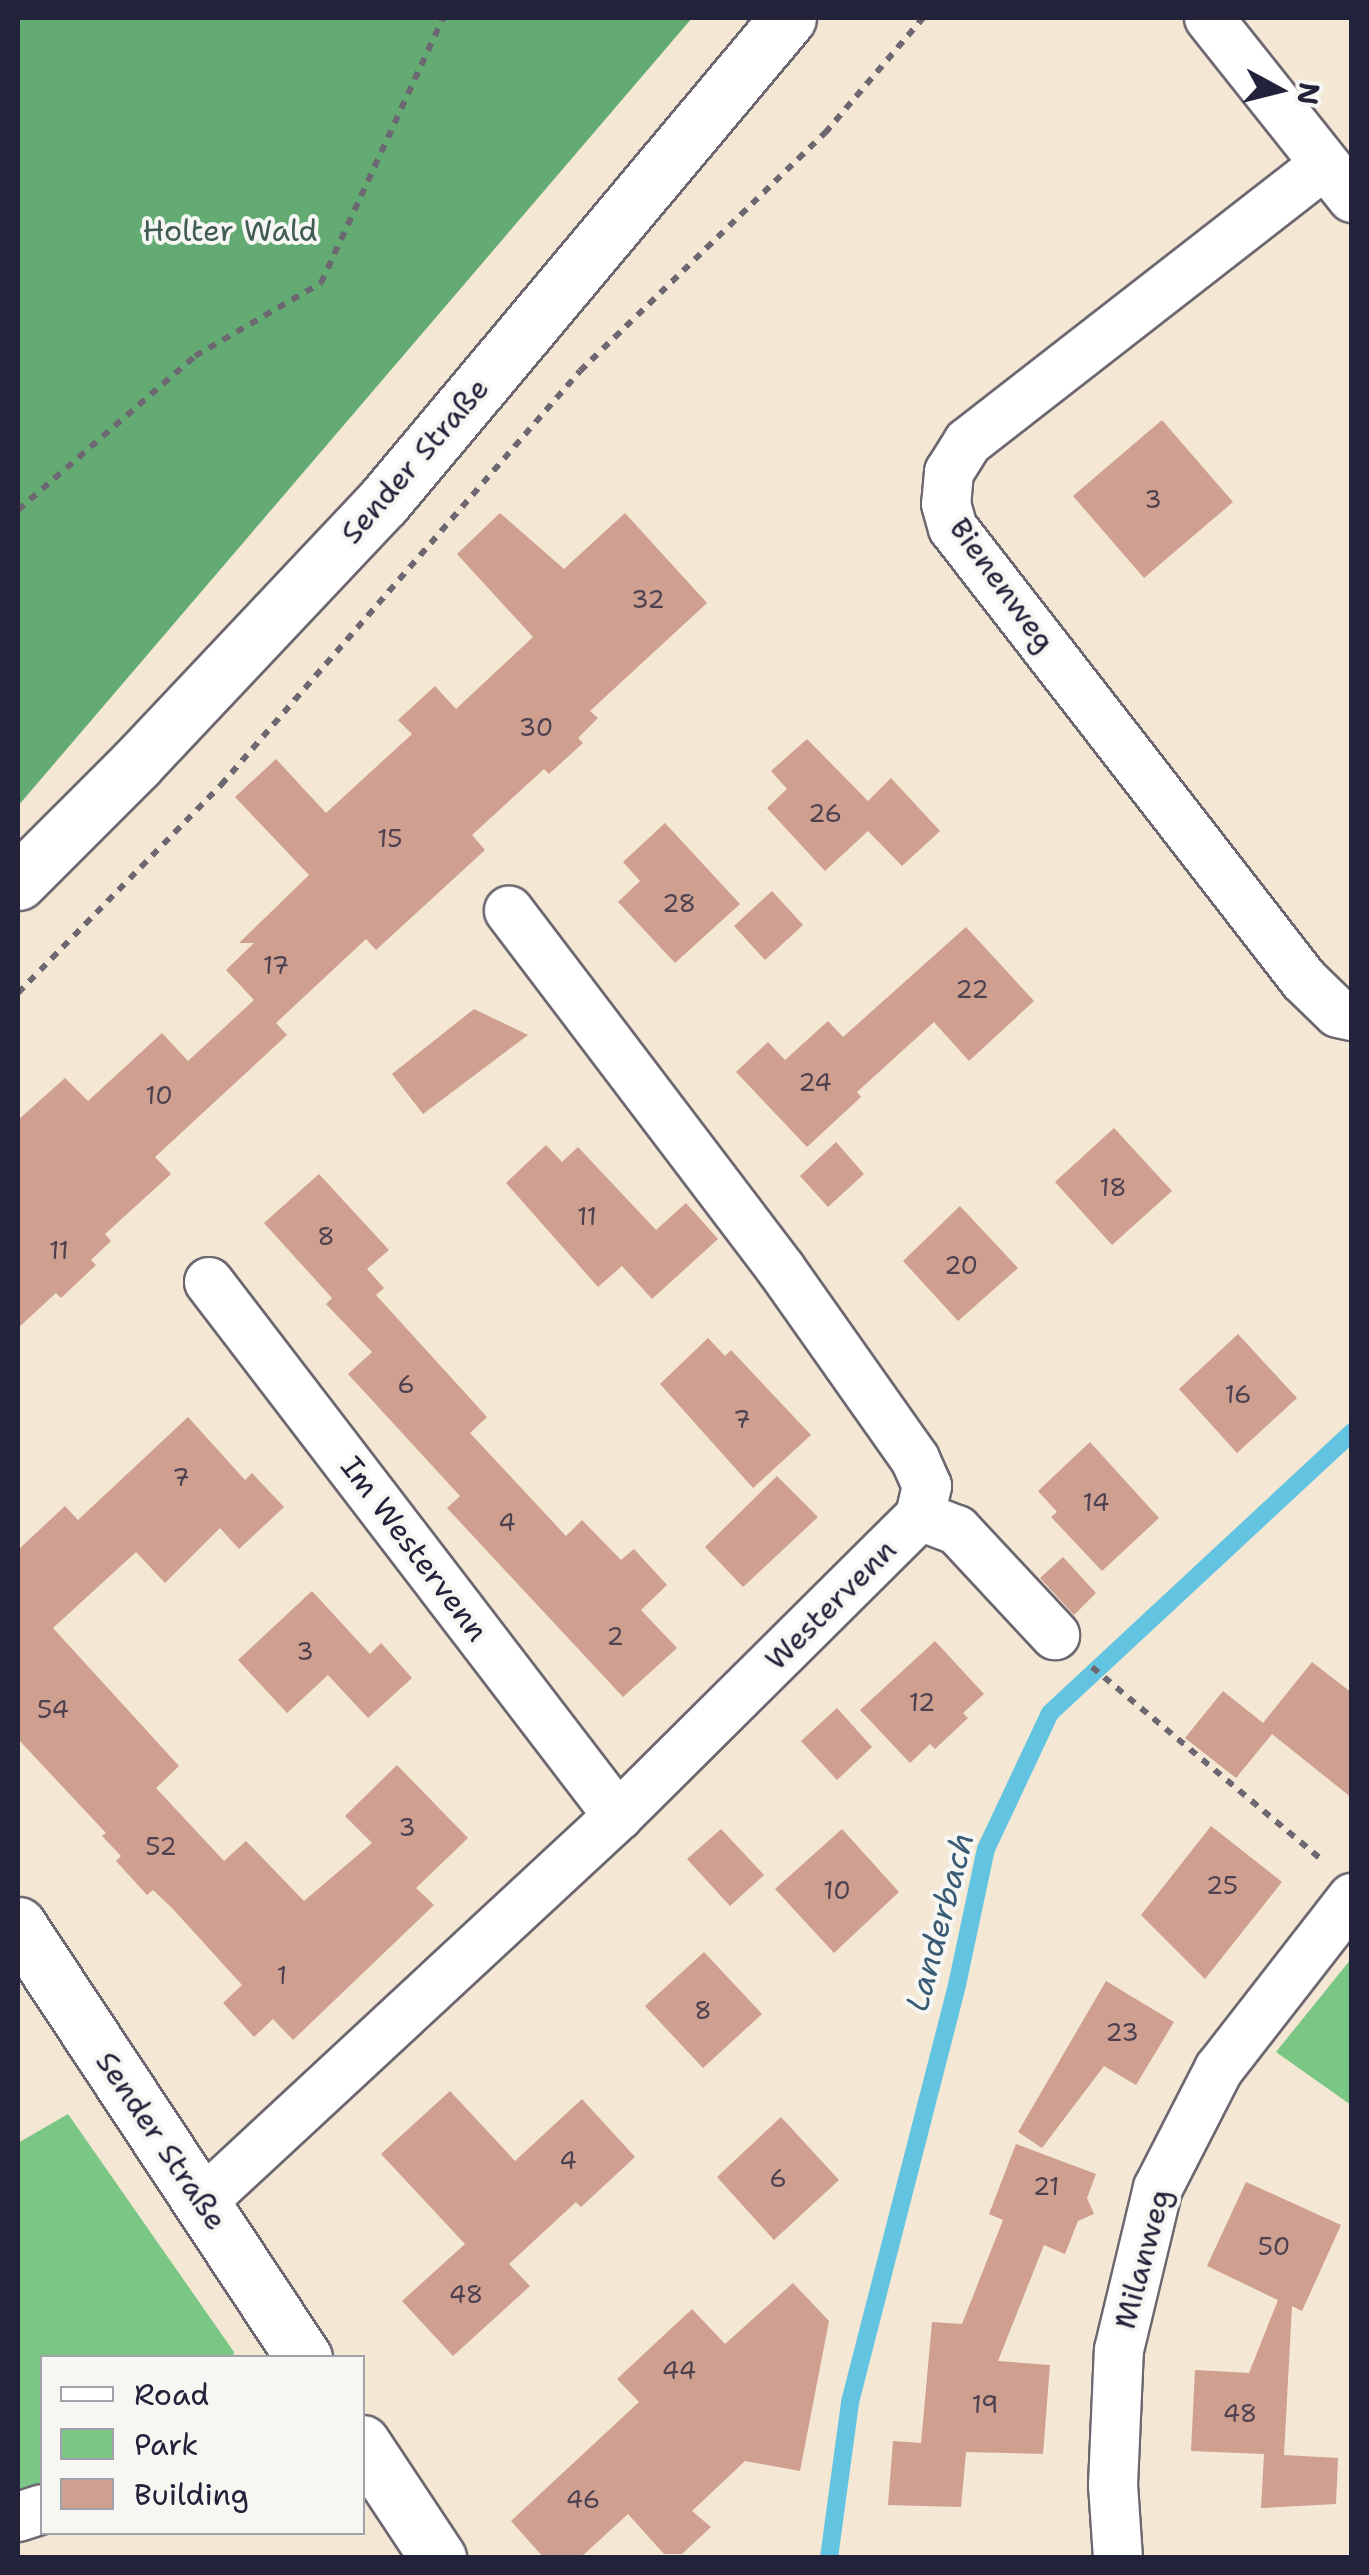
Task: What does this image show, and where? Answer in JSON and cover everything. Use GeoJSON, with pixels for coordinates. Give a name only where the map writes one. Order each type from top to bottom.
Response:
{"type":"FeatureCollection","features":[{"type":"Feature","properties":{"kind":"main road","name":"Sender Straße"},"geometry":{"type":"LineString","coordinates":[[18,882],[384,502],[788,18]]}},
{"type":"Feature","properties":{"kind":"main road","name":"Sender Straße"},"geometry":{"type":"LineString","coordinates":[[18,1926],[302,2355]]}},
{"type":"Feature","properties":{"kind":"main road"},"geometry":{"type":"LineString","coordinates":[[365,2448],[438,2558]]}},
{"type":"Feature","properties":{"kind":"street"},"geometry":{"type":"LineString","coordinates":[[1209,18],[1338,181]]}},
{"type":"Feature","properties":{"kind":"street","name":"Bienenweg"},"geometry":{"type":"LineString","coordinates":[[1338,181],[968,442],[949,472],[946,504],[953,528],[1304,980],[1338,1012],[1352,1016]]}},
{"type":"Feature","properties":{"kind":"street","name":"Westervenn"},"geometry":{"type":"LineString","coordinates":[[201,2202],[618,1816],[920,1516],[927,1486],[915,1459],[781,1269],[509,911]]}},
{"type":"Feature","properties":{"kind":"street","name":"Im Westervenn"},"geometry":{"type":"LineString","coordinates":[[209,1282],[618,1816]]}},
{"type":"Feature","properties":{"kind":"street"},"geometry":{"type":"LineString","coordinates":[[920,1516],[958,1530],[1055,1635]]}},
{"type":"Feature","properties":{"kind":"street","name":"Milanweg"},"geometry":{"type":"LineString","coordinates":[[1118,2558],[1113,2485],[1119,2350],[1158,2188],[1219,2069],[1340,1882]]}},
{"type":"Feature","properties":{"kind":"path"},"geometry":{"type":"LineString","coordinates":[[18,510],[196,356],[320,283],[443,18]]}},
{"type":"Feature","properties":{"kind":"path"},"geometry":{"type":"LineString","coordinates":[[18,992],[222,786],[580,371],[825,133],[923,18]]}},
{"type":"Feature","properties":{"kind":"path"},"geometry":{"type":"LineString","coordinates":[[1112,1685],[1340,1882]]}},
{"type":"Feature","properties":{"kind":"green space","name":"Holter Wald"},"geometry":{"type":"Polygon","coordinates":[[[18,18],[692,18],[18,806],[18,18]]]}},
{"type":"Feature","properties":{"kind":"green space"},"geometry":{"type":"Polygon","coordinates":[[[1351,1959],[1351,2105],[1276,2052],[1351,1959]]]}},
{"type":"Feature","properties":{"kind":"green space"},"geometry":{"type":"Polygon","coordinates":[[[68,2114],[234,2352],[40,2355],[40,2488],[18,2495],[18,2143],[68,2114]]]}},
{"type":"Feature","properties":{"kind":"building"},"geometry":{"type":"Polygon","coordinates":[[[1162,420],[1233,502],[1144,578],[1073,496],[1162,420]]]}},
{"type":"Feature","properties":{"kind":"building"},"geometry":{"type":"Polygon","coordinates":[[[500,513],[564,569],[625,513],[707,603],[590,711],[598,718],[578,738],[583,743],[549,774],[544,769],[472,835],[485,850],[376,950],[366,939],[276,1023],[287,1035],[155,1157],[171,1174],[105,1234],[111,1241],[91,1260],[96,1265],[61,1298],[56,1293],[18,1328],[18,1120],[65,1078],[88,1101],[162,1033],[188,1061],[254,1000],[226,970],[254,943],[239,943],[309,875],[235,797],[276,759],[326,813],[412,734],[398,720],[435,686],[456,709],[533,637],[457,554],[500,513]]]}},
{"type":"Feature","properties":{"kind":"building"},"geometry":{"type":"Polygon","coordinates":[[[807,739],[868,801],[891,778],[940,831],[902,866],[868,831],[825,871],[767,808],[787,789],[771,771],[807,739]]]}},
{"type":"Feature","properties":{"kind":"building"},"geometry":{"type":"Polygon","coordinates":[[[665,823],[740,904],[675,963],[618,902],[640,881],[623,862],[665,823]]]}},
{"type":"Feature","properties":{"kind":"building"},"geometry":{"type":"Polygon","coordinates":[[[772,891],[803,925],[765,960],[734,926],[772,891]]]}},
{"type":"Feature","properties":{"kind":"building"},"geometry":{"type":"Polygon","coordinates":[[[966,927],[1034,1001],[969,1061],[934,1022],[857,1092],[861,1097],[807,1147],[736,1072],[768,1042],[785,1060],[828,1021],[843,1037],[966,927]]]}},
{"type":"Feature","properties":{"kind":"building"},"geometry":{"type":"Polygon","coordinates":[[[474,1009],[528,1035],[423,1114],[392,1074],[474,1009]]]}},
{"type":"Feature","properties":{"kind":"building"},"geometry":{"type":"Polygon","coordinates":[[[1114,1128],[1172,1191],[1112,1245],[1055,1182],[1114,1128]]]}},
{"type":"Feature","properties":{"kind":"building"},"geometry":{"type":"Polygon","coordinates":[[[836,1142],[864,1174],[828,1207],[800,1176],[836,1142]]]}},
{"type":"Feature","properties":{"kind":"building"},"geometry":{"type":"Polygon","coordinates":[[[546,1145],[562,1162],[578,1147],[656,1230],[686,1203],[718,1239],[652,1299],[622,1266],[598,1287],[506,1183],[546,1145]]]}},
{"type":"Feature","properties":{"kind":"building"},"geometry":{"type":"Polygon","coordinates":[[[319,1174],[389,1250],[367,1269],[384,1288],[376,1295],[487,1417],[470,1433],[566,1536],[582,1520],[621,1560],[634,1549],[667,1585],[641,1610],[677,1648],[623,1697],[447,1508],[460,1496],[348,1374],[372,1352],[326,1304],[332,1298],[264,1223],[319,1174]]]}},
{"type":"Feature","properties":{"kind":"building"},"geometry":{"type":"Polygon","coordinates":[[[960,1206],[1018,1268],[958,1321],[903,1261],[960,1206]]]}},
{"type":"Feature","properties":{"kind":"building"},"geometry":{"type":"Polygon","coordinates":[[[1238,1334],[1297,1398],[1237,1453],[1179,1389],[1238,1334]]]}},
{"type":"Feature","properties":{"kind":"building"},"geometry":{"type":"Polygon","coordinates":[[[708,1338],[725,1356],[731,1350],[811,1435],[753,1488],[660,1384],[708,1338]]]}},
{"type":"Feature","properties":{"kind":"building"},"geometry":{"type":"Polygon","coordinates":[[[188,1417],[245,1480],[252,1473],[284,1507],[239,1549],[220,1528],[165,1583],[136,1552],[53,1628],[179,1766],[156,1788],[224,1861],[246,1841],[304,1901],[372,1843],[345,1816],[397,1765],[468,1838],[416,1888],[434,1905],[293,2040],[273,2019],[254,2037],[223,2003],[242,1985],[173,1909],[153,1890],[147,1895],[116,1861],[121,1856],[102,1836],[106,1833],[18,1739],[18,1550],[65,1506],[78,1520],[188,1417]]]}},
{"type":"Feature","properties":{"kind":"building"},"geometry":{"type":"Polygon","coordinates":[[[1090,1442],[1159,1518],[1102,1571],[1051,1517],[1057,1512],[1038,1491],[1090,1442]]]}},
{"type":"Feature","properties":{"kind":"building"},"geometry":{"type":"Polygon","coordinates":[[[777,1476],[818,1517],[743,1587],[705,1547],[777,1476]]]}},
{"type":"Feature","properties":{"kind":"building"},"geometry":{"type":"Polygon","coordinates":[[[1063,1557],[1096,1593],[1074,1615],[1040,1578],[1063,1557]]]}},
{"type":"Feature","properties":{"kind":"building"},"geometry":{"type":"Polygon","coordinates":[[[312,1591],[370,1654],[381,1643],[412,1678],[368,1718],[328,1675],[287,1713],[238,1660],[312,1591]]]}},
{"type":"Feature","properties":{"kind":"building"},"geometry":{"type":"Polygon","coordinates":[[[935,1641],[984,1694],[963,1713],[968,1718],[935,1749],[930,1744],[910,1763],[860,1710],[935,1641]]]}},
{"type":"Feature","properties":{"kind":"building"},"geometry":{"type":"Polygon","coordinates":[[[1312,1662],[1352,1693],[1352,1798],[1272,1734],[1236,1778],[1185,1738],[1223,1691],[1263,1723],[1312,1662]]]}},
{"type":"Feature","properties":{"kind":"building"},"geometry":{"type":"Polygon","coordinates":[[[837,1708],[872,1747],[837,1780],[801,1741],[837,1708]]]}},
{"type":"Feature","properties":{"kind":"building"},"geometry":{"type":"Polygon","coordinates":[[[1211,1826],[1282,1882],[1205,1979],[1141,1915],[1211,1826]]]}},
{"type":"Feature","properties":{"kind":"building"},"geometry":{"type":"Polygon","coordinates":[[[721,1829],[764,1875],[730,1906],[687,1859],[721,1829]]]}},
{"type":"Feature","properties":{"kind":"building"},"geometry":{"type":"Polygon","coordinates":[[[842,1829],[899,1892],[834,1953],[775,1889],[842,1829]]]}},
{"type":"Feature","properties":{"kind":"building"},"geometry":{"type":"Polygon","coordinates":[[[704,1952],[762,2014],[703,2068],[645,2006],[704,1952]]]}},
{"type":"Feature","properties":{"kind":"building"},"geometry":{"type":"Polygon","coordinates":[[[1106,1981],[1174,2022],[1136,2085],[1104,2066],[1042,2148],[1018,2132],[1106,1981]]]}},
{"type":"Feature","properties":{"kind":"building"},"geometry":{"type":"Polygon","coordinates":[[[450,2091],[515,2161],[582,2099],[635,2157],[581,2207],[576,2202],[509,2264],[530,2286],[453,2356],[402,2301],[465,2244],[381,2154],[450,2091]]]}},
{"type":"Feature","properties":{"kind":"building"},"geometry":{"type":"Polygon","coordinates":[[[781,2117],[839,2180],[774,2240],[717,2177],[781,2117]]]}},
{"type":"Feature","properties":{"kind":"building"},"geometry":{"type":"Polygon","coordinates":[[[1016,2144],[1096,2174],[1087,2198],[1094,2214],[1078,2221],[1065,2254],[1044,2245],[998,2361],[1050,2365],[1043,2454],[966,2452],[961,2507],[888,2505],[893,2441],[921,2443],[932,2322],[962,2324],[1003,2220],[989,2214],[1016,2144]]]}},
{"type":"Feature","properties":{"kind":"building"},"geometry":{"type":"Polygon","coordinates":[[[1246,2182],[1341,2225],[1302,2311],[1292,2306],[1284,2455],[1338,2458],[1336,2504],[1261,2508],[1264,2454],[1191,2451],[1195,2370],[1249,2373],[1278,2300],[1207,2266],[1246,2182]]]}},
{"type":"Feature","properties":{"kind":"building"},"geometry":{"type":"Polygon","coordinates":[[[793,2283],[829,2321],[800,2471],[745,2461],[692,2511],[711,2527],[682,2554],[664,2554],[628,2514],[580,2558],[544,2558],[511,2521],[639,2402],[617,2379],[692,2309],[725,2344],[793,2283]]]}},
{"type":"Feature","properties":{"kind":"waterway","name":"Landerbach"},"geometry":{"type":"LineString","coordinates":[[829,2558],[850,2402],[957,1985],[986,1849],[1050,1713],[1352,1432]]}}]}
